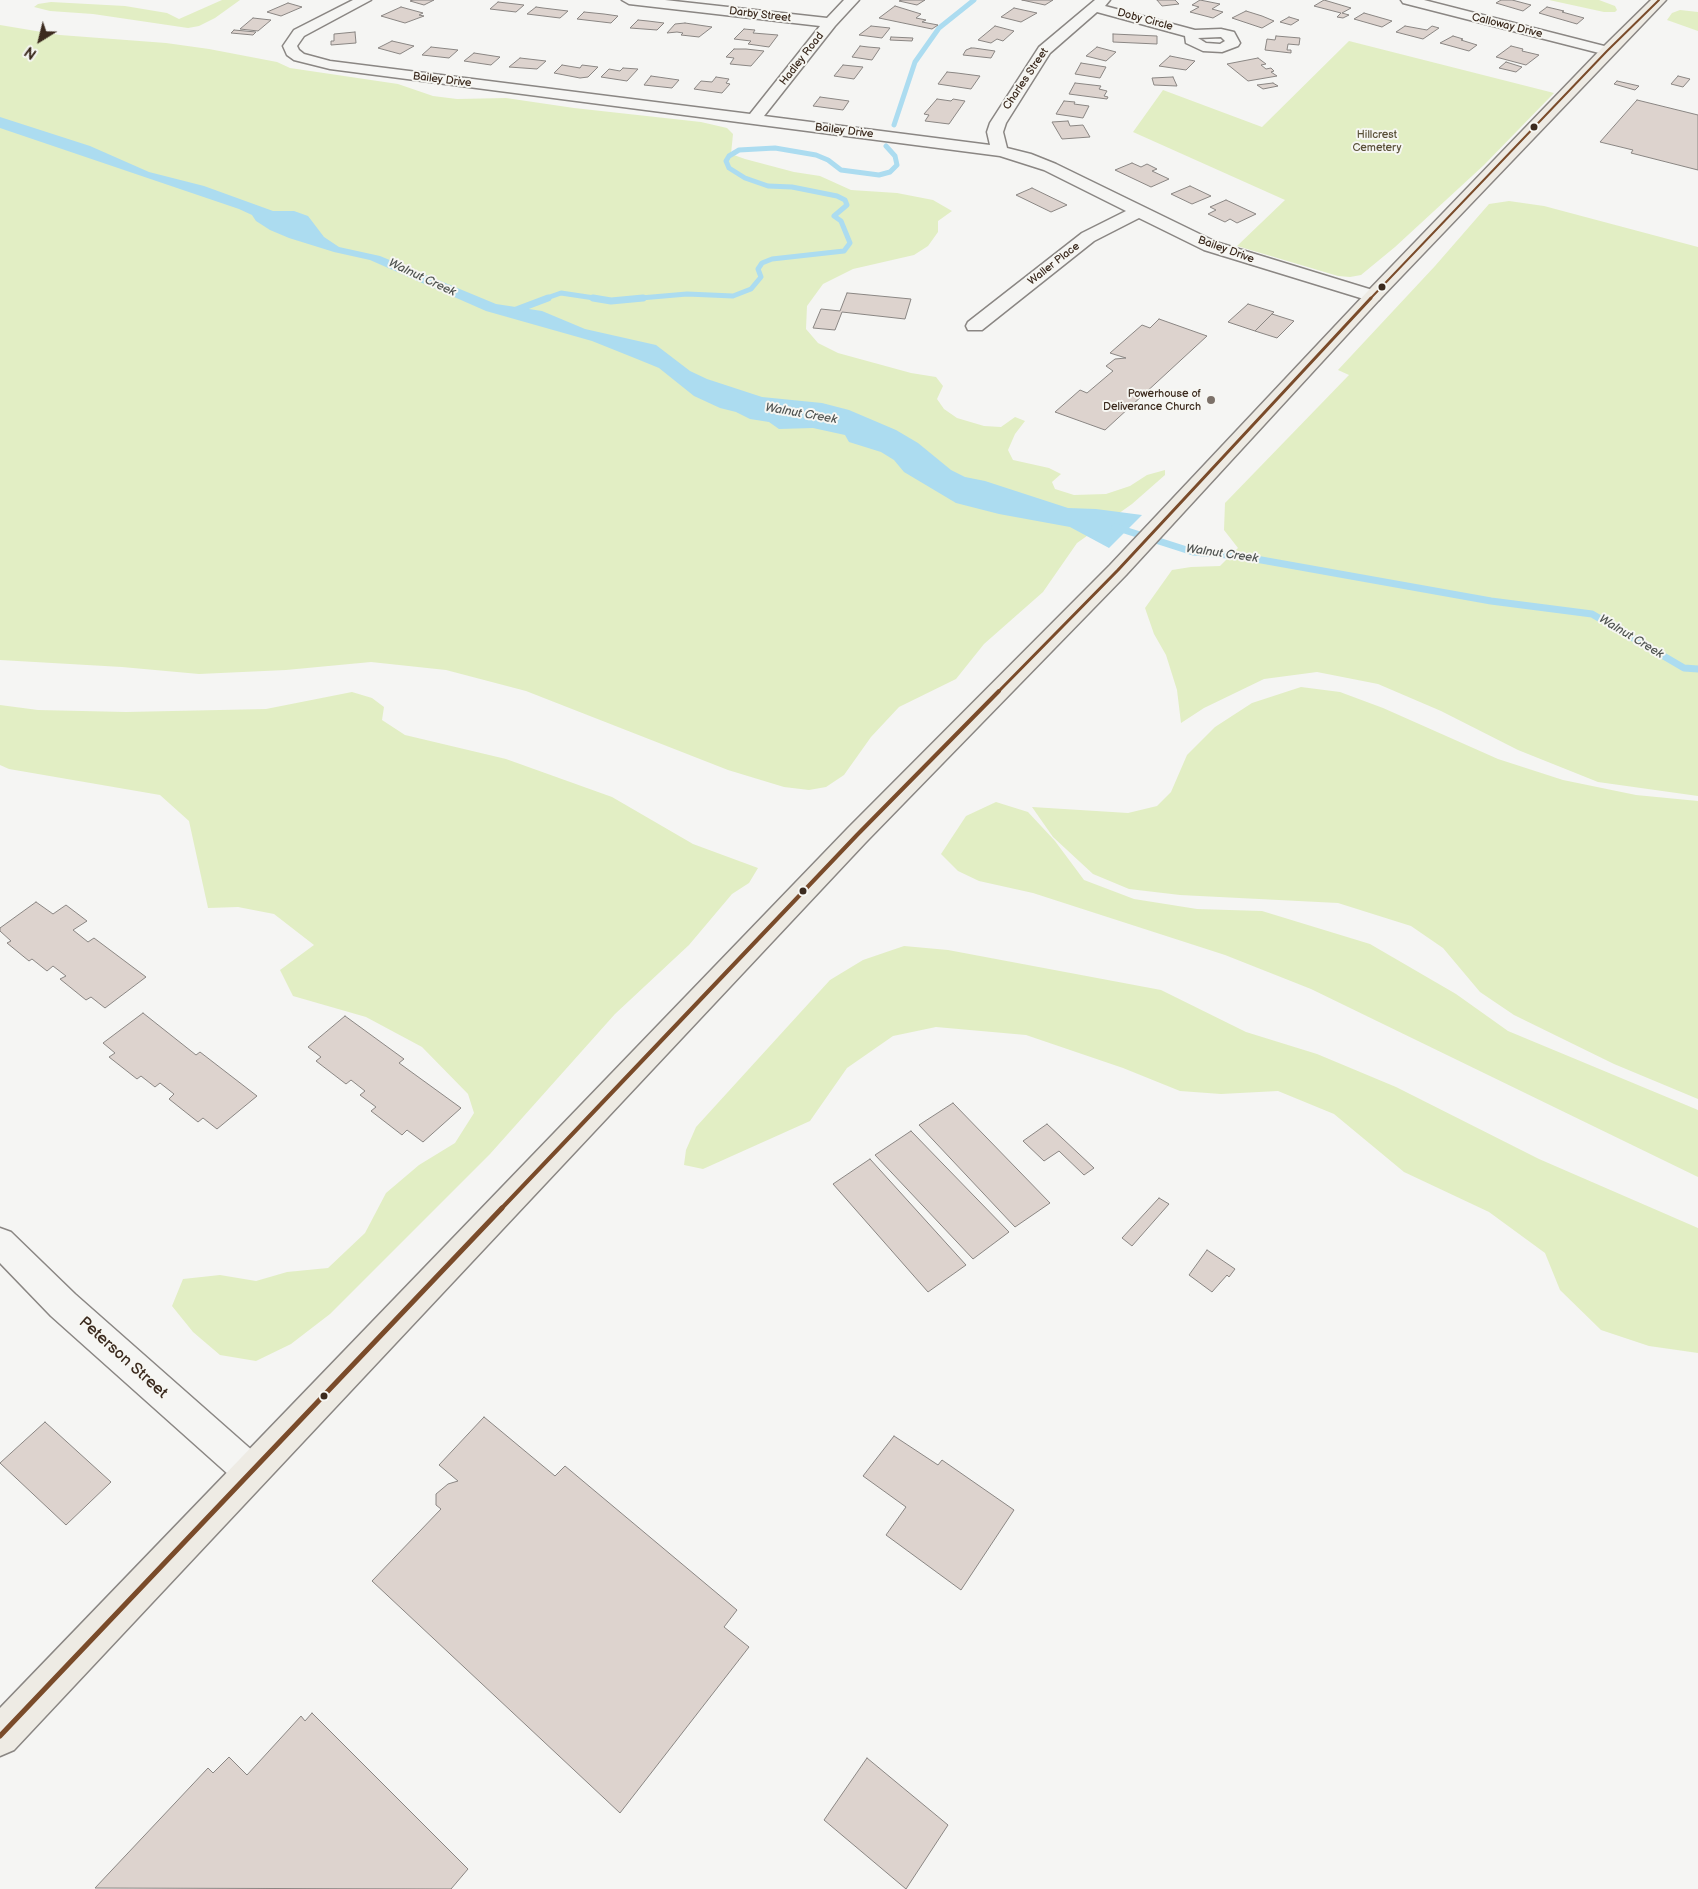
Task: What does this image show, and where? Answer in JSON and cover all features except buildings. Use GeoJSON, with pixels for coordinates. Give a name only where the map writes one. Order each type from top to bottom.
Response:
{"type":"FeatureCollection","features":[{"type":"Feature","properties":{"kind":"main road"},"geometry":{"type":"LineString","coordinates":[[0,1736],[250,1471],[844,849],[1173,513],[1373,296],[1607,51],[1659,0]]}},
{"type":"Feature","properties":{"kind":"street","name":"Bailey Drive"},"geometry":{"type":"LineString","coordinates":[[364,0],[299,32],[290,46],[292,52],[299,57],[330,65],[1000,151],[1050,167],[1210,246],[1373,296]]}},
{"type":"Feature","properties":{"kind":"street","name":"Darby Street"},"geometry":{"type":"LineString","coordinates":[[630,0],[830,23]]}},
{"type":"Feature","properties":{"kind":"street","name":"Hadley Road"},"geometry":{"type":"LineString","coordinates":[[754,120],[830,23],[852,0]]}},
{"type":"Feature","properties":{"kind":"street","name":"Calloway Drive"},"geometry":{"type":"LineString","coordinates":[[1408,0],[1607,51]]}},
{"type":"Feature","properties":{"kind":"street","name":"Doby Circle"},"geometry":{"type":"LineString","coordinates":[[1098,4],[1195,34]]}},
{"type":"Feature","properties":{"kind":"street","name":"Charles Street"},"geometry":{"type":"LineString","coordinates":[[1000,151],[995,132],[998,123],[1033,66],[1052,41],[1098,4]]}},
{"type":"Feature","properties":{"kind":"street","name":"Waller Place"},"geometry":{"type":"LineString","coordinates":[[975,326],[1088,237],[1139,211]]}},
{"type":"Feature","properties":{"kind":"street","name":"Peterson Street"},"geometry":{"type":"LineString","coordinates":[[0,1242],[63,1305],[250,1471]]}},
{"type":"Feature","properties":{"kind":"green space"},"geometry":{"type":"Polygon","coordinates":[[[222,0],[240,0],[215,18],[199,26],[188,28],[93,14],[50,11],[34,7],[38,4],[51,2],[125,6],[167,13],[179,19],[222,0]]]}},
{"type":"Feature","properties":{"kind":"green space"},"geometry":{"type":"Polygon","coordinates":[[[1549,0],[1599,0],[1615,6],[1617,10],[1615,12],[1604,12],[1549,0]]]}},
{"type":"Feature","properties":{"kind":"green space"},"geometry":{"type":"Polygon","coordinates":[[[1680,10],[1698,12],[1698,31],[1667,20],[1672,13],[1680,10]]]}},
{"type":"Feature","properties":{"kind":"green space"},"geometry":{"type":"Polygon","coordinates":[[[0,25],[60,35],[166,43],[209,49],[277,62],[290,68],[398,84],[433,96],[457,99],[506,98],[574,108],[701,122],[727,128],[733,134],[731,154],[745,159],[794,172],[820,176],[851,190],[897,193],[933,200],[952,211],[938,221],[938,232],[928,246],[914,255],[853,269],[823,284],[807,306],[806,329],[818,343],[838,353],[911,373],[936,377],[943,386],[937,399],[944,409],[957,418],[984,426],[1001,427],[1015,417],[1025,421],[1015,434],[1008,450],[1013,460],[1049,468],[1061,474],[1052,482],[1055,489],[1074,495],[1106,494],[1130,486],[1147,475],[1165,470],[1165,475],[1132,504],[1077,543],[1043,592],[984,644],[956,679],[899,707],[871,737],[844,775],[826,787],[809,790],[784,787],[728,770],[526,691],[446,670],[371,662],[286,670],[199,674],[122,667],[0,660],[0,25]]]}},
{"type":"Feature","properties":{"kind":"green space","name":"Hillcrest Cemetery"},"geometry":{"type":"Polygon","coordinates":[[[1349,41],[1554,93],[1484,165],[1395,247],[1361,275],[1350,277],[1338,276],[1237,246],[1285,200],[1133,132],[1163,90],[1262,127],[1349,41]]]}},
{"type":"Feature","properties":{"kind":"green space"},"geometry":{"type":"Polygon","coordinates":[[[1509,201],[1544,206],[1698,247],[1698,796],[1598,782],[1518,750],[1441,711],[1378,684],[1317,672],[1264,679],[1204,708],[1181,723],[1177,690],[1166,655],[1154,634],[1145,608],[1172,570],[1220,566],[1238,548],[1224,530],[1225,503],[1349,375],[1338,370],[1435,266],[1489,204],[1509,201]]]}},
{"type":"Feature","properties":{"kind":"green space"},"geometry":{"type":"Polygon","coordinates":[[[1301,687],[1340,692],[1383,708],[1498,759],[1563,780],[1636,795],[1698,801],[1698,1099],[1614,1064],[1514,1015],[1480,992],[1443,948],[1411,926],[1338,903],[1180,895],[1129,889],[1093,874],[1053,837],[1032,807],[1128,813],[1157,806],[1171,792],[1187,755],[1215,727],[1252,703],[1301,687]]]}},
{"type":"Feature","properties":{"kind":"green space"},"geometry":{"type":"Polygon","coordinates":[[[352,692],[372,698],[384,707],[382,720],[405,735],[506,759],[612,797],[693,844],[758,868],[749,883],[732,894],[689,945],[615,1014],[490,1154],[330,1314],[291,1344],[256,1361],[220,1355],[193,1332],[172,1306],[183,1279],[220,1275],[256,1281],[287,1272],[328,1268],[365,1233],[386,1193],[419,1165],[455,1143],[474,1113],[468,1094],[422,1047],[366,1017],[293,996],[280,970],[314,945],[274,914],[238,907],[208,908],[189,821],[160,795],[9,769],[0,765],[0,705],[38,710],[126,712],[266,709],[352,692]]]}},
{"type":"Feature","properties":{"kind":"green space"},"geometry":{"type":"Polygon","coordinates":[[[996,802],[1028,812],[1055,841],[1084,880],[1134,899],[1197,909],[1262,911],[1370,944],[1456,994],[1508,1031],[1698,1110],[1698,1177],[1311,989],[1225,955],[1033,893],[979,881],[958,871],[941,854],[966,816],[996,802]]]}},
{"type":"Feature","properties":{"kind":"green space"},"geometry":{"type":"Polygon","coordinates":[[[904,946],[948,950],[1161,990],[1246,1032],[1317,1054],[1396,1087],[1539,1159],[1698,1228],[1698,1353],[1649,1346],[1601,1330],[1560,1290],[1545,1253],[1489,1212],[1404,1172],[1334,1114],[1278,1091],[1221,1094],[1180,1091],[1123,1068],[1026,1035],[936,1027],[893,1036],[847,1068],[810,1121],[703,1169],[684,1165],[686,1150],[696,1127],[830,980],[863,960],[904,946]]]}},
{"type":"Feature","properties":{"kind":"water"},"geometry":{"type":"Polygon","coordinates":[[[0,117],[90,146],[149,172],[204,186],[273,211],[294,211],[308,216],[324,237],[339,247],[380,256],[496,304],[542,311],[585,329],[656,345],[690,371],[707,379],[762,397],[822,403],[849,410],[896,430],[918,443],[951,470],[965,477],[985,481],[1068,508],[1096,509],[1142,515],[1109,548],[1070,527],[999,514],[956,503],[904,472],[894,460],[881,452],[849,442],[845,435],[813,428],[779,429],[769,422],[750,419],[736,412],[720,408],[694,396],[659,368],[637,359],[592,341],[486,311],[370,260],[334,252],[289,238],[270,230],[256,221],[252,215],[239,209],[0,128],[0,117]]]}},
{"type":"Feature","properties":{"kind":"waterway"},"geometry":{"type":"LineString","coordinates":[[894,125],[915,62],[939,28],[974,0]]}},
{"type":"Feature","properties":{"kind":"waterway"},"geometry":{"type":"LineString","coordinates":[[629,299],[687,294],[733,296],[751,289],[761,277],[758,269],[762,263],[772,259],[844,251],[850,243],[841,221],[834,216],[847,205],[845,200],[837,196],[792,187],[768,186],[745,178],[729,168],[726,161],[729,156],[739,150],[775,148],[816,155],[828,160],[841,170],[879,175],[890,172],[897,165],[895,156],[886,146]]}},
{"type":"Feature","properties":{"kind":"waterway"},"geometry":{"type":"LineString","coordinates":[[544,299],[561,293],[601,299]]}},
{"type":"Feature","properties":{"kind":"waterway"},"geometry":{"type":"LineString","coordinates":[[511,312],[548,298]]}},
{"type":"Feature","properties":{"kind":"waterway"},"geometry":{"type":"LineString","coordinates":[[593,298],[611,301],[643,298]]}},
{"type":"Feature","properties":{"kind":"waterway","name":"Walnut Creek"},"geometry":{"type":"LineString","coordinates":[[1115,527],[1193,552],[1239,556],[1491,601],[1592,614],[1684,668],[1698,669]]}},
{"type":"Feature","properties":{"kind":"transit line"},"geometry":{"type":"LineString","coordinates":[[0,1736],[857,835],[1118,570],[1373,296],[1607,51],[1659,0]]}},
{"type":"Feature","properties":{"kind":"place","name":"Powerhouse of Deliverance Church"},"geometry":{"type":"Point","coordinates":[1211,400]}}]}
